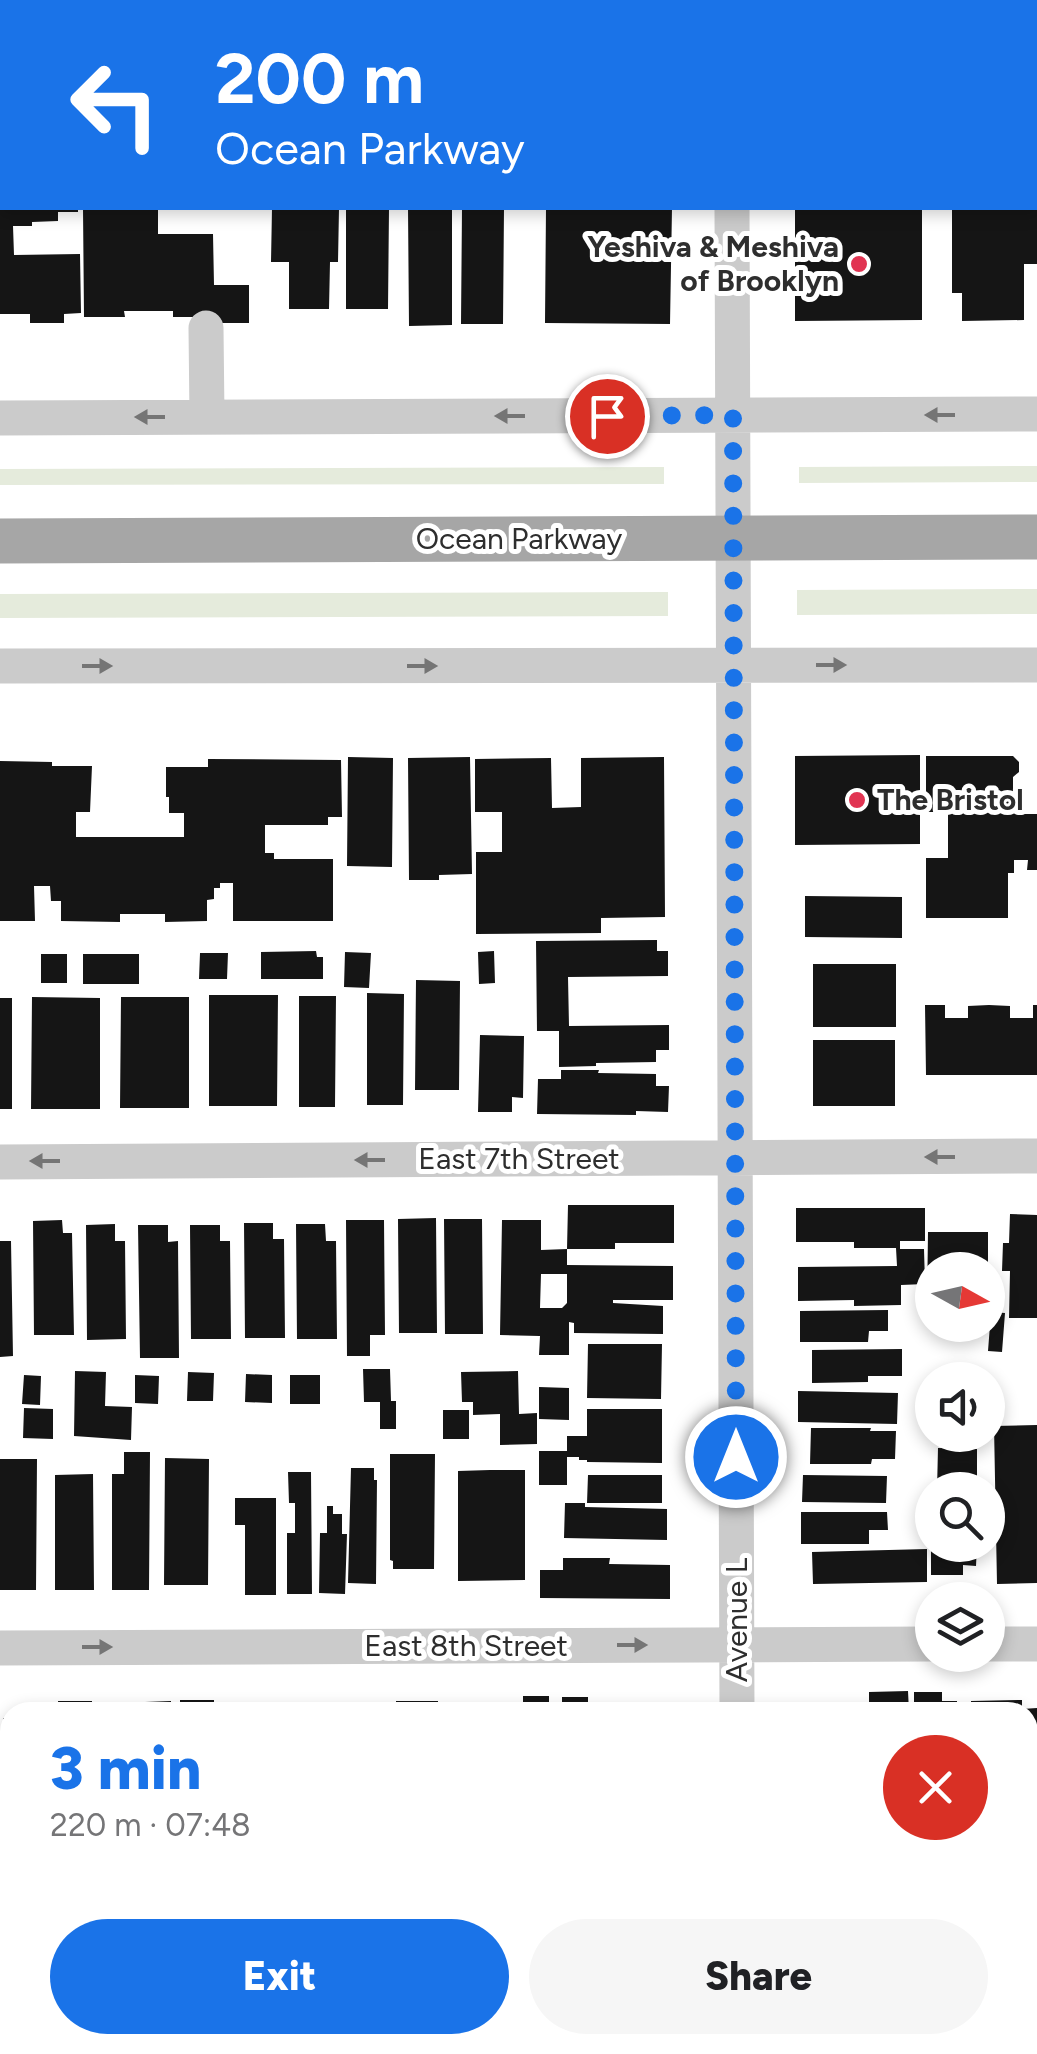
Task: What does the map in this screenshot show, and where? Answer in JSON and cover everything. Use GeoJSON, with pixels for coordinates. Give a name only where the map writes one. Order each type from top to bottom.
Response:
{"type":"FeatureCollection","features":[{"type":"Feature","properties":{"kind":"main road","name":"Ocean Parkway"},"geometry":{"type":"LineString","coordinates":[[0,541],[1037,537]]}},
{"type":"Feature","properties":{"kind":"street","name":"Avenue L"},"geometry":{"type":"LineString","coordinates":[[732,210],[737,1702]]}},
{"type":"Feature","properties":{"kind":"street"},"geometry":{"type":"LineString","coordinates":[[206,328],[208,417]]}},
{"type":"Feature","properties":{"kind":"street"},"geometry":{"type":"LineString","coordinates":[[0,418],[1037,414]]}},
{"type":"Feature","properties":{"kind":"street"},"geometry":{"type":"LineString","coordinates":[[0,666],[1037,665]]}},
{"type":"Feature","properties":{"kind":"street","name":"East 7th Street"},"geometry":{"type":"LineString","coordinates":[[0,1162],[1037,1156]]}},
{"type":"Feature","properties":{"kind":"street","name":"East 8th Street"},"geometry":{"type":"LineString","coordinates":[[0,1648],[915,1644]]}},
{"type":"Feature","properties":{"kind":"street"},"geometry":{"type":"LineString","coordinates":[[1005,1644],[1037,1644]]}},
{"type":"Feature","properties":{"kind":"green space"},"geometry":{"type":"Polygon","coordinates":[[[1037,466],[1037,482],[799,483],[799,467],[1037,466]]]}},
{"type":"Feature","properties":{"kind":"green space"},"geometry":{"type":"Polygon","coordinates":[[[664,467],[664,484],[0,485],[0,469],[664,467]]]}},
{"type":"Feature","properties":{"kind":"green space"},"geometry":{"type":"Polygon","coordinates":[[[1037,589],[1037,614],[797,615],[797,590],[1037,589]]]}},
{"type":"Feature","properties":{"kind":"green space"},"geometry":{"type":"Polygon","coordinates":[[[668,592],[668,616],[0,618],[0,594],[668,592]]]}},
{"type":"Feature","properties":{"kind":"building"},"geometry":{"type":"Polygon","coordinates":[[[0,210],[78,210],[58,212],[58,221],[13,226],[14,255],[80,254],[81,313],[64,314],[64,323],[30,323],[30,314],[0,314],[0,210]]]}},
{"type":"Feature","properties":{"kind":"building"},"geometry":{"type":"Polygon","coordinates":[[[83,210],[158,210],[158,234],[213,234],[214,285],[249,285],[249,323],[214,323],[213,317],[173,317],[173,311],[124,311],[125,317],[84,317],[83,210]]]}},
{"type":"Feature","properties":{"kind":"building"},"geometry":{"type":"Polygon","coordinates":[[[272,210],[339,210],[338,262],[330,262],[329,309],[289,309],[289,262],[271,262],[272,210]]]}},
{"type":"Feature","properties":{"kind":"building"},"geometry":{"type":"Polygon","coordinates":[[[346,210],[389,210],[388,309],[346,309],[346,210]]]}},
{"type":"Feature","properties":{"kind":"building"},"geometry":{"type":"Polygon","coordinates":[[[408,210],[452,210],[452,325],[409,326],[408,210]]]}},
{"type":"Feature","properties":{"kind":"building"},"geometry":{"type":"Polygon","coordinates":[[[462,210],[504,210],[503,324],[461,324],[462,210]]]}},
{"type":"Feature","properties":{"kind":"building"},"geometry":{"type":"Polygon","coordinates":[[[546,210],[672,210],[670,324],[545,323],[546,210]]]}},
{"type":"Feature","properties":{"kind":"building","name":"Yeshiva & Meshiva of Brooklyn"},"geometry":{"type":"Polygon","coordinates":[[[795,210],[922,210],[922,320],[795,321],[795,210]]]}},
{"type":"Feature","properties":{"kind":"building"},"geometry":{"type":"Polygon","coordinates":[[[952,210],[1037,210],[1037,264],[1024,264],[1024,320],[962,321],[962,293],[952,293],[952,210]]]}},
{"type":"Feature","properties":{"kind":"building","name":"The Bristol"},"geometry":{"type":"Polygon","coordinates":[[[920,755],[920,844],[795,845],[795,756],[920,755]]]}},
{"type":"Feature","properties":{"kind":"building"},"geometry":{"type":"Polygon","coordinates":[[[926,756],[1013,756],[1019,762],[1019,772],[1013,777],[1013,806],[1019,806],[1019,814],[1037,814],[1037,870],[1027,870],[1028,860],[1014,860],[1014,873],[1008,873],[1008,918],[926,918],[926,858],[948,858],[948,812],[926,812],[926,756]]]}},
{"type":"Feature","properties":{"kind":"building"},"geometry":{"type":"Polygon","coordinates":[[[348,757],[393,758],[392,867],[347,866],[348,757]]]}},
{"type":"Feature","properties":{"kind":"building"},"geometry":{"type":"Polygon","coordinates":[[[470,757],[472,874],[409,880],[408,758],[470,757]]]}},
{"type":"Feature","properties":{"kind":"building"},"geometry":{"type":"Polygon","coordinates":[[[664,757],[665,917],[601,918],[601,933],[476,934],[476,852],[502,852],[502,812],[475,812],[475,759],[551,758],[552,808],[581,807],[581,758],[664,757]]]}},
{"type":"Feature","properties":{"kind":"building"},"geometry":{"type":"Polygon","coordinates":[[[208,759],[341,760],[342,817],[328,817],[328,825],[265,825],[265,853],[274,853],[274,859],[333,859],[333,921],[233,921],[233,883],[220,883],[220,888],[214,888],[214,899],[207,900],[207,921],[165,922],[165,914],[120,914],[120,922],[61,921],[61,901],[51,901],[50,886],[34,886],[35,921],[0,921],[0,761],[92,766],[90,812],[76,812],[76,837],[184,837],[184,813],[169,813],[166,767],[208,767],[208,759]]]}},
{"type":"Feature","properties":{"kind":"building"},"geometry":{"type":"Polygon","coordinates":[[[805,896],[902,897],[902,938],[805,937],[805,896]]]}},
{"type":"Feature","properties":{"kind":"building"},"geometry":{"type":"Polygon","coordinates":[[[657,940],[657,951],[668,951],[668,976],[568,977],[569,1026],[669,1025],[669,1050],[656,1050],[656,1062],[559,1067],[559,1031],[537,1031],[536,941],[657,940]]]}},
{"type":"Feature","properties":{"kind":"building"},"geometry":{"type":"Polygon","coordinates":[[[316,951],[317,957],[323,957],[323,979],[261,979],[261,952],[316,951]]]}},
{"type":"Feature","properties":{"kind":"building"},"geometry":{"type":"Polygon","coordinates":[[[494,951],[495,983],[479,984],[478,952],[494,951]]]}},
{"type":"Feature","properties":{"kind":"building"},"geometry":{"type":"Polygon","coordinates":[[[345,952],[371,953],[369,988],[344,987],[345,952]]]}},
{"type":"Feature","properties":{"kind":"building"},"geometry":{"type":"Polygon","coordinates":[[[200,953],[228,953],[227,979],[199,979],[200,953]]]}},
{"type":"Feature","properties":{"kind":"building"},"geometry":{"type":"Polygon","coordinates":[[[41,954],[67,954],[67,983],[41,983],[41,954]]]}},
{"type":"Feature","properties":{"kind":"building"},"geometry":{"type":"Polygon","coordinates":[[[83,954],[139,954],[139,984],[83,984],[83,954]]]}},
{"type":"Feature","properties":{"kind":"building"},"geometry":{"type":"Polygon","coordinates":[[[813,964],[896,964],[896,1027],[813,1027],[813,964]]]}},
{"type":"Feature","properties":{"kind":"building"},"geometry":{"type":"Polygon","coordinates":[[[416,980],[460,981],[459,1090],[415,1090],[416,980]]]}},
{"type":"Feature","properties":{"kind":"building"},"geometry":{"type":"Polygon","coordinates":[[[367,993],[404,994],[403,1105],[367,1105],[367,993]]]}},
{"type":"Feature","properties":{"kind":"building"},"geometry":{"type":"Polygon","coordinates":[[[209,995],[278,995],[277,1106],[209,1106],[209,995]]]}},
{"type":"Feature","properties":{"kind":"building"},"geometry":{"type":"Polygon","coordinates":[[[299,996],[336,996],[335,1107],[299,1107],[299,996]]]}},
{"type":"Feature","properties":{"kind":"building"},"geometry":{"type":"Polygon","coordinates":[[[32,997],[100,998],[100,1109],[31,1109],[32,997]]]}},
{"type":"Feature","properties":{"kind":"building"},"geometry":{"type":"Polygon","coordinates":[[[121,997],[189,997],[189,1108],[120,1108],[121,997]]]}},
{"type":"Feature","properties":{"kind":"building"},"geometry":{"type":"Polygon","coordinates":[[[0,998],[12,998],[12,1109],[0,1109],[0,998]]]}},
{"type":"Feature","properties":{"kind":"building"},"geometry":{"type":"Polygon","coordinates":[[[925,1005],[945,1005],[945,1018],[968,1018],[968,1006],[989,1005],[1010,1006],[1010,1018],[1033,1018],[1033,1005],[1037,1005],[1037,1075],[926,1075],[925,1005]]]}},
{"type":"Feature","properties":{"kind":"building"},"geometry":{"type":"Polygon","coordinates":[[[480,1035],[524,1036],[523,1098],[512,1097],[512,1112],[478,1112],[480,1035]]]}},
{"type":"Feature","properties":{"kind":"building"},"geometry":{"type":"Polygon","coordinates":[[[813,1040],[895,1040],[895,1106],[813,1106],[813,1040]]]}},
{"type":"Feature","properties":{"kind":"building"},"geometry":{"type":"Polygon","coordinates":[[[561,1070],[656,1074],[656,1086],[669,1086],[668,1112],[537,1114],[538,1079],[561,1079],[561,1070]]]}},
{"type":"Feature","properties":{"kind":"building"},"geometry":{"type":"Polygon","coordinates":[[[568,1205],[674,1205],[674,1243],[615,1243],[615,1249],[567,1249],[568,1205]]]}},
{"type":"Feature","properties":{"kind":"building"},"geometry":{"type":"Polygon","coordinates":[[[796,1208],[925,1208],[925,1241],[900,1241],[900,1249],[924,1252],[915,1252],[915,1284],[901,1285],[901,1305],[854,1306],[854,1300],[798,1301],[798,1267],[897,1266],[896,1248],[854,1248],[854,1242],[796,1242],[796,1208]]]}},
{"type":"Feature","properties":{"kind":"building"},"geometry":{"type":"Polygon","coordinates":[[[1010,1214],[1037,1215],[1037,1318],[1009,1318],[1010,1271],[1005,1271],[1003,1252],[1003,1243],[1009,1243],[1010,1214]]]}},
{"type":"Feature","properties":{"kind":"building"},"geometry":{"type":"Polygon","coordinates":[[[436,1218],[437,1333],[399,1333],[398,1219],[436,1218]]]}},
{"type":"Feature","properties":{"kind":"building"},"geometry":{"type":"Polygon","coordinates":[[[444,1219],[482,1219],[483,1334],[445,1334],[444,1219]]]}},
{"type":"Feature","properties":{"kind":"building"},"geometry":{"type":"Polygon","coordinates":[[[62,1220],[63,1233],[72,1233],[74,1335],[34,1335],[33,1221],[62,1220]]]}},
{"type":"Feature","properties":{"kind":"building"},"geometry":{"type":"Polygon","coordinates":[[[346,1220],[384,1220],[385,1335],[370,1335],[370,1356],[347,1356],[346,1220]]]}},
{"type":"Feature","properties":{"kind":"building"},"geometry":{"type":"Polygon","coordinates":[[[502,1220],[541,1220],[541,1250],[567,1249],[567,1265],[673,1266],[673,1300],[613,1300],[663,1306],[663,1334],[574,1333],[574,1323],[569,1322],[569,1355],[539,1355],[540,1336],[500,1335],[502,1220]],[[541,1274],[540,1308],[562,1308],[567,1303],[567,1274],[541,1274]]]}},
{"type":"Feature","properties":{"kind":"building"},"geometry":{"type":"Polygon","coordinates":[[[244,1223],[273,1223],[273,1239],[284,1239],[285,1338],[245,1338],[244,1223]]]}},
{"type":"Feature","properties":{"kind":"building"},"geometry":{"type":"Polygon","coordinates":[[[115,1224],[115,1241],[125,1241],[126,1339],[87,1340],[86,1225],[115,1224]]]}},
{"type":"Feature","properties":{"kind":"building"},"geometry":{"type":"Polygon","coordinates":[[[296,1224],[325,1224],[326,1241],[336,1241],[337,1339],[297,1339],[296,1224]]]}},
{"type":"Feature","properties":{"kind":"building"},"geometry":{"type":"Polygon","coordinates":[[[138,1225],[168,1225],[168,1242],[178,1241],[179,1358],[140,1358],[138,1225]]]}},
{"type":"Feature","properties":{"kind":"building"},"geometry":{"type":"Polygon","coordinates":[[[190,1225],[220,1225],[220,1241],[230,1241],[231,1339],[191,1339],[190,1225]]]}},
{"type":"Feature","properties":{"kind":"building"},"geometry":{"type":"Polygon","coordinates":[[[928,1232],[988,1232],[988,1252],[928,1252],[928,1232]]]}},
{"type":"Feature","properties":{"kind":"building"},"geometry":{"type":"Polygon","coordinates":[[[0,1241],[11,1241],[13,1356],[0,1357],[0,1241]]]}},
{"type":"Feature","properties":{"kind":"building"},"geometry":{"type":"Polygon","coordinates":[[[888,1310],[888,1331],[869,1331],[868,1342],[800,1342],[800,1311],[888,1310]]]}},
{"type":"Feature","properties":{"kind":"building"},"geometry":{"type":"Polygon","coordinates":[[[989,1342],[1003,1342],[1002,1352],[988,1351],[989,1342]]]}},
{"type":"Feature","properties":{"kind":"building"},"geometry":{"type":"Polygon","coordinates":[[[588,1344],[662,1344],[661,1399],[587,1398],[588,1344]]]}},
{"type":"Feature","properties":{"kind":"building"},"geometry":{"type":"Polygon","coordinates":[[[902,1349],[902,1376],[868,1376],[868,1382],[812,1383],[812,1350],[902,1349]]]}},
{"type":"Feature","properties":{"kind":"building"},"geometry":{"type":"Polygon","coordinates":[[[363,1369],[390,1369],[396,1429],[380,1429],[380,1402],[364,1402],[363,1369]]]}},
{"type":"Feature","properties":{"kind":"building"},"geometry":{"type":"Polygon","coordinates":[[[75,1371],[106,1372],[105,1406],[132,1407],[131,1440],[74,1436],[75,1371]]]}},
{"type":"Feature","properties":{"kind":"building"},"geometry":{"type":"Polygon","coordinates":[[[518,1371],[519,1414],[537,1413],[537,1444],[500,1445],[500,1414],[473,1415],[473,1402],[462,1402],[461,1372],[518,1371]]]}},
{"type":"Feature","properties":{"kind":"building"},"geometry":{"type":"Polygon","coordinates":[[[188,1372],[214,1373],[213,1401],[187,1401],[188,1372]]]}},
{"type":"Feature","properties":{"kind":"building"},"geometry":{"type":"Polygon","coordinates":[[[246,1374],[272,1375],[272,1403],[245,1402],[246,1374]]]}},
{"type":"Feature","properties":{"kind":"building"},"geometry":{"type":"Polygon","coordinates":[[[24,1375],[41,1376],[40,1405],[22,1404],[24,1375]]]}},
{"type":"Feature","properties":{"kind":"building"},"geometry":{"type":"Polygon","coordinates":[[[135,1375],[159,1376],[158,1404],[135,1403],[135,1375]]]}},
{"type":"Feature","properties":{"kind":"building"},"geometry":{"type":"Polygon","coordinates":[[[290,1375],[320,1375],[320,1404],[290,1404],[290,1375]]]}},
{"type":"Feature","properties":{"kind":"building"},"geometry":{"type":"Polygon","coordinates":[[[539,1387],[569,1388],[569,1420],[539,1419],[539,1387]]]}},
{"type":"Feature","properties":{"kind":"building"},"geometry":{"type":"Polygon","coordinates":[[[798,1391],[898,1393],[897,1424],[798,1422],[798,1391]]]}},
{"type":"Feature","properties":{"kind":"building"},"geometry":{"type":"Polygon","coordinates":[[[24,1408],[53,1409],[53,1439],[23,1438],[24,1408]]]}},
{"type":"Feature","properties":{"kind":"building"},"geometry":{"type":"Polygon","coordinates":[[[587,1409],[662,1409],[662,1463],[587,1462],[567,1457],[567,1485],[539,1485],[539,1451],[567,1451],[567,1436],[587,1436],[587,1409]]]}},
{"type":"Feature","properties":{"kind":"building"},"geometry":{"type":"Polygon","coordinates":[[[443,1410],[469,1410],[469,1439],[443,1439],[443,1410]]]}},
{"type":"Feature","properties":{"kind":"building"},"geometry":{"type":"Polygon","coordinates":[[[1037,1425],[1037,1583],[997,1582],[997,1562],[1005,1562],[1005,1472],[995,1472],[994,1452],[1005,1452],[1005,1426],[1037,1425]]]}},
{"type":"Feature","properties":{"kind":"building"},"geometry":{"type":"Polygon","coordinates":[[[811,1428],[896,1431],[895,1459],[872,1459],[871,1464],[810,1464],[811,1428]]]}},
{"type":"Feature","properties":{"kind":"building"},"geometry":{"type":"Polygon","coordinates":[[[124,1452],[150,1452],[149,1590],[112,1590],[112,1474],[124,1474],[124,1452]]]}},
{"type":"Feature","properties":{"kind":"building"},"geometry":{"type":"Polygon","coordinates":[[[938,1452],[977,1452],[977,1472],[937,1472],[938,1452]]]}},
{"type":"Feature","properties":{"kind":"building"},"geometry":{"type":"Polygon","coordinates":[[[390,1454],[435,1454],[434,1569],[393,1569],[390,1454]]]}},
{"type":"Feature","properties":{"kind":"building"},"geometry":{"type":"Polygon","coordinates":[[[165,1458],[209,1459],[208,1585],[164,1585],[165,1458]]]}},
{"type":"Feature","properties":{"kind":"building"},"geometry":{"type":"Polygon","coordinates":[[[0,1459],[37,1459],[36,1590],[0,1590],[0,1459]]]}},
{"type":"Feature","properties":{"kind":"building"},"geometry":{"type":"Polygon","coordinates":[[[351,1468],[374,1468],[377,1480],[376,1584],[348,1583],[351,1468]]]}},
{"type":"Feature","properties":{"kind":"building"},"geometry":{"type":"Polygon","coordinates":[[[525,1470],[525,1580],[458,1581],[458,1471],[525,1470]]]}},
{"type":"Feature","properties":{"kind":"building"},"geometry":{"type":"Polygon","coordinates":[[[288,1472],[311,1472],[312,1594],[287,1594],[287,1533],[295,1533],[295,1503],[289,1503],[288,1472]]]}},
{"type":"Feature","properties":{"kind":"building"},"geometry":{"type":"Polygon","coordinates":[[[93,1474],[94,1590],[55,1590],[55,1475],[93,1474]]]}},
{"type":"Feature","properties":{"kind":"building"},"geometry":{"type":"Polygon","coordinates":[[[588,1475],[662,1475],[662,1503],[587,1503],[588,1475]]]}},
{"type":"Feature","properties":{"kind":"building"},"geometry":{"type":"Polygon","coordinates":[[[803,1475],[887,1476],[886,1503],[802,1502],[803,1475]]]}},
{"type":"Feature","properties":{"kind":"building"},"geometry":{"type":"Polygon","coordinates":[[[235,1498],[276,1498],[276,1595],[245,1595],[245,1525],[235,1525],[235,1498]]]}},
{"type":"Feature","properties":{"kind":"building"},"geometry":{"type":"Polygon","coordinates":[[[565,1503],[667,1509],[667,1540],[564,1538],[565,1503]]]}},
{"type":"Feature","properties":{"kind":"building"},"geometry":{"type":"Polygon","coordinates":[[[327,1506],[333,1506],[333,1514],[342,1514],[342,1534],[347,1534],[345,1594],[319,1593],[320,1533],[327,1533],[327,1506]]]}},
{"type":"Feature","properties":{"kind":"building"},"geometry":{"type":"Polygon","coordinates":[[[801,1512],[887,1512],[888,1530],[869,1530],[869,1544],[801,1544],[801,1512]]]}},
{"type":"Feature","properties":{"kind":"building"},"geometry":{"type":"Polygon","coordinates":[[[915,1549],[915,1562],[927,1562],[927,1582],[813,1584],[812,1552],[915,1549]]]}},
{"type":"Feature","properties":{"kind":"building"},"geometry":{"type":"Polygon","coordinates":[[[563,1558],[610,1558],[609,1564],[670,1565],[670,1599],[540,1598],[540,1570],[563,1570],[563,1558]]]}},
{"type":"Feature","properties":{"kind":"building"},"geometry":{"type":"Polygon","coordinates":[[[931,1562],[976,1562],[976,1566],[963,1565],[963,1575],[931,1575],[931,1562]]]}},
{"type":"Feature","properties":{"kind":"building"},"geometry":{"type":"Polygon","coordinates":[[[908,1691],[909,1702],[869,1702],[869,1692],[908,1691]]]}},
{"type":"Feature","properties":{"kind":"building"},"geometry":{"type":"Polygon","coordinates":[[[914,1692],[942,1692],[942,1701],[957,1701],[957,1702],[914,1702],[914,1692]]]}},
{"type":"Feature","properties":{"kind":"building"},"geometry":{"type":"Polygon","coordinates":[[[523,1696],[549,1696],[549,1702],[523,1702],[523,1696]]]}},
{"type":"Feature","properties":{"kind":"building"},"geometry":{"type":"Polygon","coordinates":[[[562,1697],[588,1697],[588,1702],[562,1702],[562,1697]]]}},
{"type":"Feature","properties":{"kind":"building"},"geometry":{"type":"Polygon","coordinates":[[[180,1700],[214,1700],[214,1702],[180,1700]]]}},
{"type":"Feature","properties":{"kind":"building"},"geometry":{"type":"Polygon","coordinates":[[[1022,1700],[1022,1702],[971,1702],[1022,1700]]]}},
{"type":"Feature","properties":{"kind":"place","name":"Yeshiva & Meshiva of Brooklyn"},"geometry":{"type":"Point","coordinates":[859,264]}},
{"type":"Feature","properties":{"kind":"place","name":"The Bristol"},"geometry":{"type":"Point","coordinates":[857,800]}},
{"type":"Feature","properties":{"kind":"route"},"geometry":{"type":"LineString","coordinates":[[607,416],[733,415],[736,1457]]}}]}
